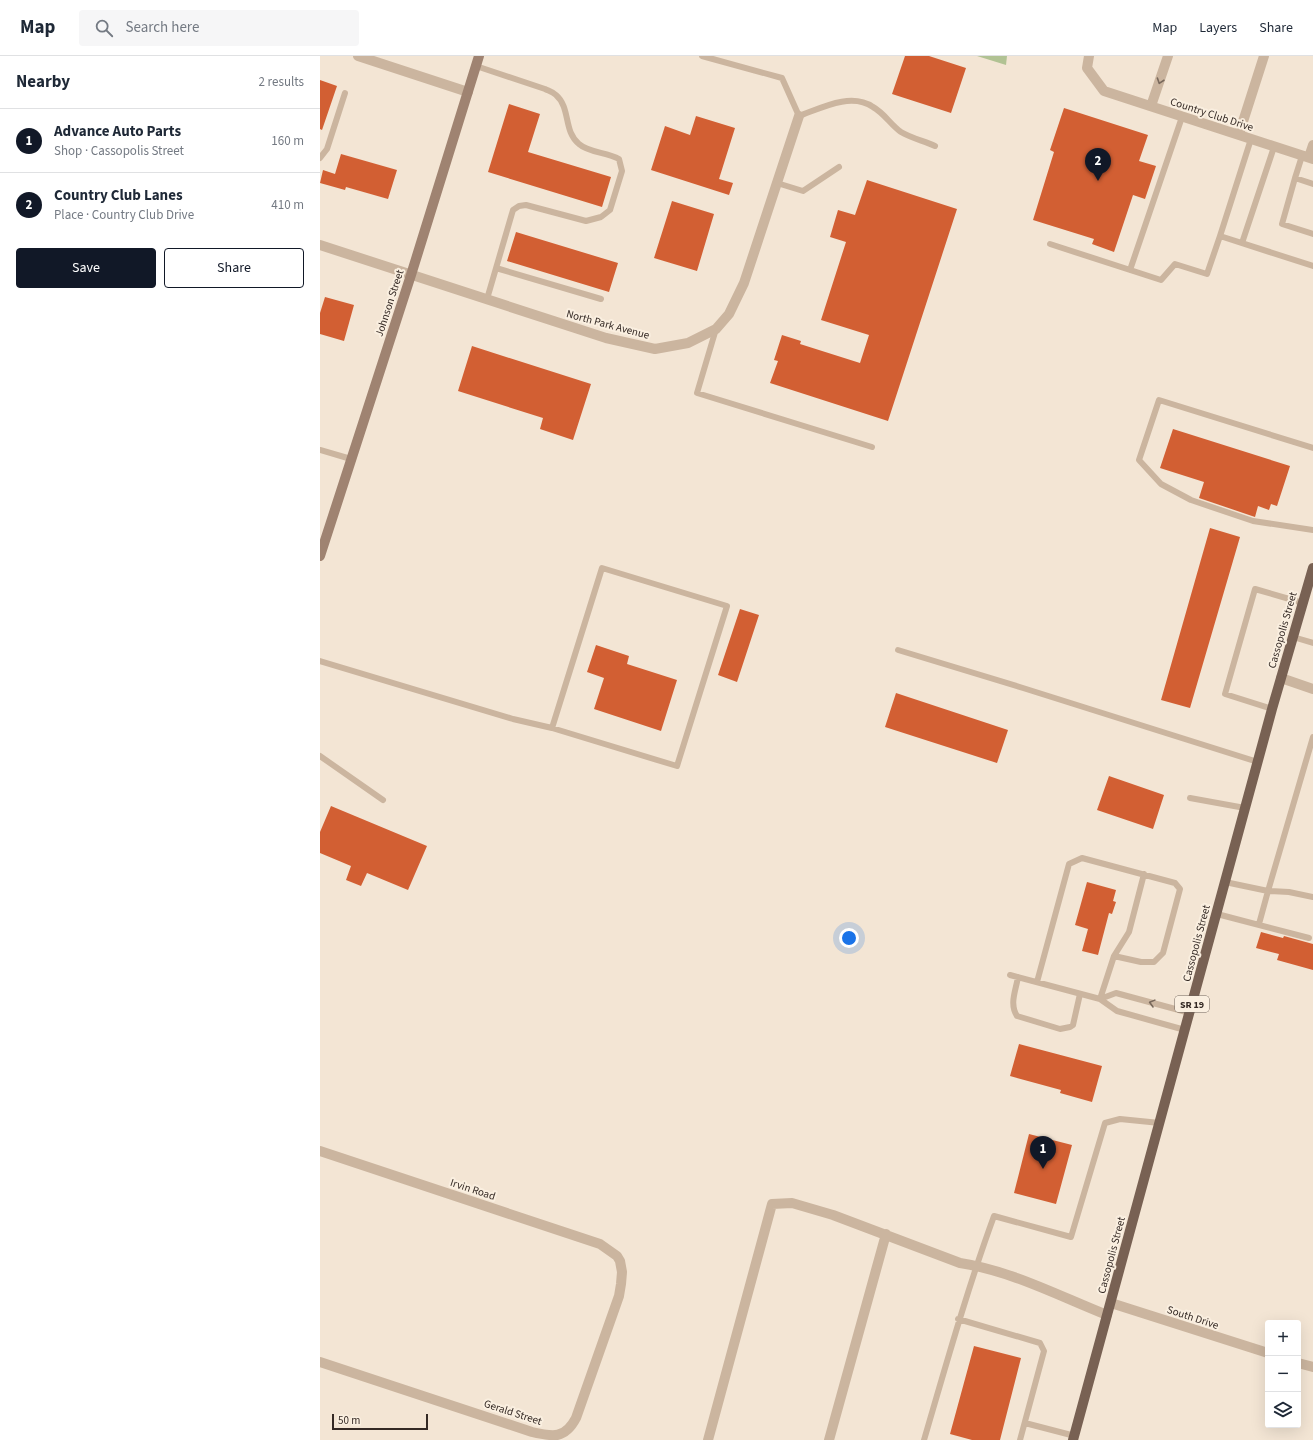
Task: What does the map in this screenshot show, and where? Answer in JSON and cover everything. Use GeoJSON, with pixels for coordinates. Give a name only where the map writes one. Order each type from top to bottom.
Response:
{"type":"FeatureCollection","features":[{"type":"Feature","properties":{"kind":"main road","name":"Cassopolis Street"},"geometry":{"type":"LineString","coordinates":[[1074,1438],[1272,709],[1313,568]]}},
{"type":"Feature","properties":{"kind":"street"},"geometry":{"type":"LineString","coordinates":[[358,56],[468,92]]}},
{"type":"Feature","properties":{"kind":"street","name":"Country Club Drive"},"geometry":{"type":"LineString","coordinates":[[1089,56],[1087,68],[1104,91],[1308,157]]}},
{"type":"Feature","properties":{"kind":"street"},"geometry":{"type":"LineString","coordinates":[[1151,106],[1168,56]]}},
{"type":"Feature","properties":{"kind":"street"},"geometry":{"type":"LineString","coordinates":[[1239,134],[1264,56]]}},
{"type":"Feature","properties":{"kind":"street","name":"Johnson Street"},"geometry":{"type":"LineString","coordinates":[[320,556],[411,275],[478,61]]}},
{"type":"Feature","properties":{"kind":"street","name":"North Park Avenue"},"geometry":{"type":"LineString","coordinates":[[320,245],[606,338],[655,349],[688,343],[716,329],[729,314],[744,283],[799,116]]}},
{"type":"Feature","properties":{"kind":"street"},"geometry":{"type":"LineString","coordinates":[[1308,157],[1313,146]]}},
{"type":"Feature","properties":{"kind":"street"},"geometry":{"type":"LineString","coordinates":[[1281,678],[1313,689]]}},
{"type":"Feature","properties":{"kind":"street","name":"Irvin Road"},"geometry":{"type":"LineString","coordinates":[[320,1151],[594,1242],[617,1256]]}},
{"type":"Feature","properties":{"kind":"street"},"geometry":{"type":"LineString","coordinates":[[708,1440],[772,1204],[792,1203],[833,1215],[960,1263],[975,1265],[1030,1283],[1107,1315]]}},
{"type":"Feature","properties":{"kind":"street"},"geometry":{"type":"LineString","coordinates":[[829,1440],[886,1234]]}},
{"type":"Feature","properties":{"kind":"street","name":"Gerald Street"},"geometry":{"type":"LineString","coordinates":[[320,1362],[532,1432],[547,1436],[562,1434],[572,1426],[576,1418],[618,1296],[622,1272],[620,1261],[617,1256]]}},
{"type":"Feature","properties":{"kind":"street","name":"South Drive"},"geometry":{"type":"LineString","coordinates":[[1111,1303],[1265,1352]]}},
{"type":"Feature","properties":{"kind":"street"},"geometry":{"type":"LineString","coordinates":[[1301,1364],[1313,1367]]}},
{"type":"Feature","properties":{"kind":"lane"},"geometry":{"type":"LineString","coordinates":[[702,56],[782,78],[799,116],[830,104],[854,101],[864,102],[873,106],[899,131],[935,146]]}},
{"type":"Feature","properties":{"kind":"lane"},"geometry":{"type":"LineString","coordinates":[[478,61],[556,94],[564,106],[570,133],[578,144],[585,148],[614,156],[619,159],[622,167],[610,210],[601,217],[586,221],[526,205],[519,206],[513,210],[487,299]]}},
{"type":"Feature","properties":{"kind":"lane"},"geometry":{"type":"LineString","coordinates":[[320,157],[327,149],[345,93]]}},
{"type":"Feature","properties":{"kind":"lane"},"geometry":{"type":"LineString","coordinates":[[1130,270],[1182,117]]}},
{"type":"Feature","properties":{"kind":"lane"},"geometry":{"type":"LineString","coordinates":[[1050,244],[1161,280],[1175,264],[1207,274],[1251,139]]}},
{"type":"Feature","properties":{"kind":"lane"},"geometry":{"type":"LineString","coordinates":[[1242,243],[1274,147]]}},
{"type":"Feature","properties":{"kind":"lane"},"geometry":{"type":"LineString","coordinates":[[1308,157],[1295,178],[1282,224],[1313,234]]}},
{"type":"Feature","properties":{"kind":"lane"},"geometry":{"type":"LineString","coordinates":[[777,183],[803,191],[839,167]]}},
{"type":"Feature","properties":{"kind":"lane"},"geometry":{"type":"LineString","coordinates":[[1295,178],[1313,184]]}},
{"type":"Feature","properties":{"kind":"lane"},"geometry":{"type":"LineString","coordinates":[[1220,236],[1313,266]]}},
{"type":"Feature","properties":{"kind":"lane"},"geometry":{"type":"LineString","coordinates":[[496,268],[601,299]]}},
{"type":"Feature","properties":{"kind":"lane"},"geometry":{"type":"LineString","coordinates":[[716,329],[697,393],[872,448]]}},
{"type":"Feature","properties":{"kind":"lane"},"geometry":{"type":"LineString","coordinates":[[1313,448],[1159,400],[1139,460],[1161,484],[1190,500],[1253,521],[1313,530]]}},
{"type":"Feature","properties":{"kind":"lane"},"geometry":{"type":"LineString","coordinates":[[320,450],[351,459]]}},
{"type":"Feature","properties":{"kind":"lane"},"geometry":{"type":"LineString","coordinates":[[320,661],[677,766],[727,606],[602,568],[552,728]]}},
{"type":"Feature","properties":{"kind":"lane"},"geometry":{"type":"LineString","coordinates":[[1272,709],[1225,694],[1255,589],[1303,603]]}},
{"type":"Feature","properties":{"kind":"lane"},"geometry":{"type":"LineString","coordinates":[[1293,636],[1313,643]]}},
{"type":"Feature","properties":{"kind":"lane"},"geometry":{"type":"LineString","coordinates":[[898,650],[1258,762]]}},
{"type":"Feature","properties":{"kind":"lane"},"geometry":{"type":"LineString","coordinates":[[1259,924],[1313,737]]}},
{"type":"Feature","properties":{"kind":"lane"},"geometry":{"type":"LineString","coordinates":[[320,756],[383,800]]}},
{"type":"Feature","properties":{"kind":"lane"},"geometry":{"type":"LineString","coordinates":[[1190,798],[1245,808]]}},
{"type":"Feature","properties":{"kind":"lane"},"geometry":{"type":"LineString","coordinates":[[1037,982],[1070,864],[1082,858],[1175,883],[1180,889],[1163,953],[1154,962],[1141,962],[1114,956]]}},
{"type":"Feature","properties":{"kind":"lane"},"geometry":{"type":"LineString","coordinates":[[1100,999],[1114,956],[1129,932],[1144,874]]}},
{"type":"Feature","properties":{"kind":"lane"},"geometry":{"type":"LineString","coordinates":[[1225,882],[1268,891],[1289,892],[1313,897]]}},
{"type":"Feature","properties":{"kind":"lane"},"geometry":{"type":"LineString","coordinates":[[1217,914],[1309,938]]}},
{"type":"Feature","properties":{"kind":"lane"},"geometry":{"type":"LineString","coordinates":[[1010,975],[1100,999],[1118,1011],[1185,1030]]}},
{"type":"Feature","properties":{"kind":"lane"},"geometry":{"type":"LineString","coordinates":[[1018,977],[1013,1003],[1013,1010],[1017,1016],[1060,1029],[1070,1027],[1072,1025],[1080,994]]}},
{"type":"Feature","properties":{"kind":"lane"},"geometry":{"type":"LineString","coordinates":[[1100,999],[1116,993],[1190,1013]]}},
{"type":"Feature","properties":{"kind":"lane"},"geometry":{"type":"LineString","coordinates":[[924,1440],[958,1319],[975,1265],[994,1216],[1071,1237],[1105,1123],[1120,1119],[1160,1123]]}},
{"type":"Feature","properties":{"kind":"lane"},"geometry":{"type":"LineString","coordinates":[[958,1319],[1040,1343],[1044,1351],[1020,1440]]}},
{"type":"Feature","properties":{"kind":"lane"},"geometry":{"type":"LineString","coordinates":[[1025,1422],[1074,1438]]}},
{"type":"Feature","properties":{"kind":"green space"},"geometry":{"type":"Polygon","coordinates":[[[977,56],[1007,56],[1006,65],[977,56]]]}},
{"type":"Feature","properties":{"kind":"building"},"geometry":{"type":"Polygon","coordinates":[[[905,56],[929,56],[966,68],[951,113],[892,94],[905,56]]]}},
{"type":"Feature","properties":{"kind":"building"},"geometry":{"type":"Polygon","coordinates":[[[320,80],[337,86],[322,130],[320,129],[320,80]]]}},
{"type":"Feature","properties":{"kind":"building"},"geometry":{"type":"Polygon","coordinates":[[[509,104],[540,114],[528,152],[611,177],[602,207],[488,172],[509,104]]]}},
{"type":"Feature","properties":{"kind":"building"},"geometry":{"type":"Polygon","coordinates":[[[1064,108],[1148,135],[1139,161],[1156,166],[1145,199],[1133,195],[1114,252],[1092,244],[1094,239],[1033,220],[1054,152],[1050,150],[1064,108]]]}},
{"type":"Feature","properties":{"kind":"building"},"geometry":{"type":"Polygon","coordinates":[[[696,116],[735,128],[719,179],[733,183],[729,195],[651,170],[665,126],[690,135],[696,116]]]}},
{"type":"Feature","properties":{"kind":"building"},"geometry":{"type":"Polygon","coordinates":[[[341,154],[397,170],[388,199],[346,187],[345,190],[320,183],[323,170],[335,174],[341,154]]]}},
{"type":"Feature","properties":{"kind":"building"},"geometry":{"type":"Polygon","coordinates":[[[867,180],[957,209],[888,421],[770,383],[778,361],[774,360],[782,335],[801,341],[800,344],[860,363],[869,335],[821,320],[846,242],[830,237],[838,210],[855,215],[867,180]]]}},
{"type":"Feature","properties":{"kind":"building"},"geometry":{"type":"Polygon","coordinates":[[[672,201],[714,214],[697,271],[654,258],[672,201]]]}},
{"type":"Feature","properties":{"kind":"building"},"geometry":{"type":"Polygon","coordinates":[[[516,232],[618,263],[609,292],[507,261],[516,232]]]}},
{"type":"Feature","properties":{"kind":"building"},"geometry":{"type":"Polygon","coordinates":[[[325,297],[354,305],[344,341],[320,334],[320,313],[325,297]]]}},
{"type":"Feature","properties":{"kind":"building"},"geometry":{"type":"Polygon","coordinates":[[[472,346],[591,384],[573,440],[540,429],[543,418],[458,391],[472,346]]]}},
{"type":"Feature","properties":{"kind":"building"},"geometry":{"type":"Polygon","coordinates":[[[1173,429],[1290,466],[1277,506],[1271,504],[1269,510],[1258,506],[1255,517],[1199,498],[1204,482],[1160,468],[1173,429]]]}},
{"type":"Feature","properties":{"kind":"building"},"geometry":{"type":"Polygon","coordinates":[[[1210,528],[1240,537],[1190,708],[1161,700],[1210,528]]]}},
{"type":"Feature","properties":{"kind":"building"},"geometry":{"type":"Polygon","coordinates":[[[740,609],[759,615],[737,682],[718,675],[740,609]]]}},
{"type":"Feature","properties":{"kind":"building"},"geometry":{"type":"Polygon","coordinates":[[[596,645],[629,656],[627,664],[677,680],[661,731],[594,709],[604,678],[587,672],[596,645]]]}},
{"type":"Feature","properties":{"kind":"building"},"geometry":{"type":"Polygon","coordinates":[[[896,693],[1008,730],[997,763],[885,727],[896,693]]]}},
{"type":"Feature","properties":{"kind":"building"},"geometry":{"type":"Polygon","coordinates":[[[1109,776],[1164,795],[1153,829],[1097,810],[1109,776]]]}},
{"type":"Feature","properties":{"kind":"building"},"geometry":{"type":"Polygon","coordinates":[[[331,806],[427,846],[408,890],[367,873],[361,886],[346,880],[351,866],[320,853],[320,832],[331,806]]]}},
{"type":"Feature","properties":{"kind":"building"},"geometry":{"type":"Polygon","coordinates":[[[1087,882],[1116,890],[1113,901],[1116,902],[1112,914],[1109,913],[1098,955],[1082,951],[1088,929],[1075,925],[1087,882]]]}},
{"type":"Feature","properties":{"kind":"building"},"geometry":{"type":"Polygon","coordinates":[[[1261,932],[1283,938],[1284,936],[1313,944],[1313,970],[1277,960],[1279,954],[1256,948],[1261,932]]]}},
{"type":"Feature","properties":{"kind":"building"},"geometry":{"type":"Polygon","coordinates":[[[1019,1044],[1102,1066],[1092,1102],[1060,1093],[1061,1090],[1010,1076],[1019,1044]]]}},
{"type":"Feature","properties":{"kind":"building"},"geometry":{"type":"Polygon","coordinates":[[[1029,1134],[1072,1145],[1056,1204],[1014,1193],[1029,1134]]]}},
{"type":"Feature","properties":{"kind":"building"},"geometry":{"type":"Polygon","coordinates":[[[974,1346],[1021,1358],[1000,1440],[972,1440],[950,1434],[974,1346]]]}},
{"type":"Feature","properties":{"kind":"place","name":"Country Club Lanes"},"geometry":{"type":"Point","coordinates":[1098,181]}},
{"type":"Feature","properties":{"kind":"place","name":"Advance Auto Parts"},"geometry":{"type":"Point","coordinates":[1043,1169]}}]}
